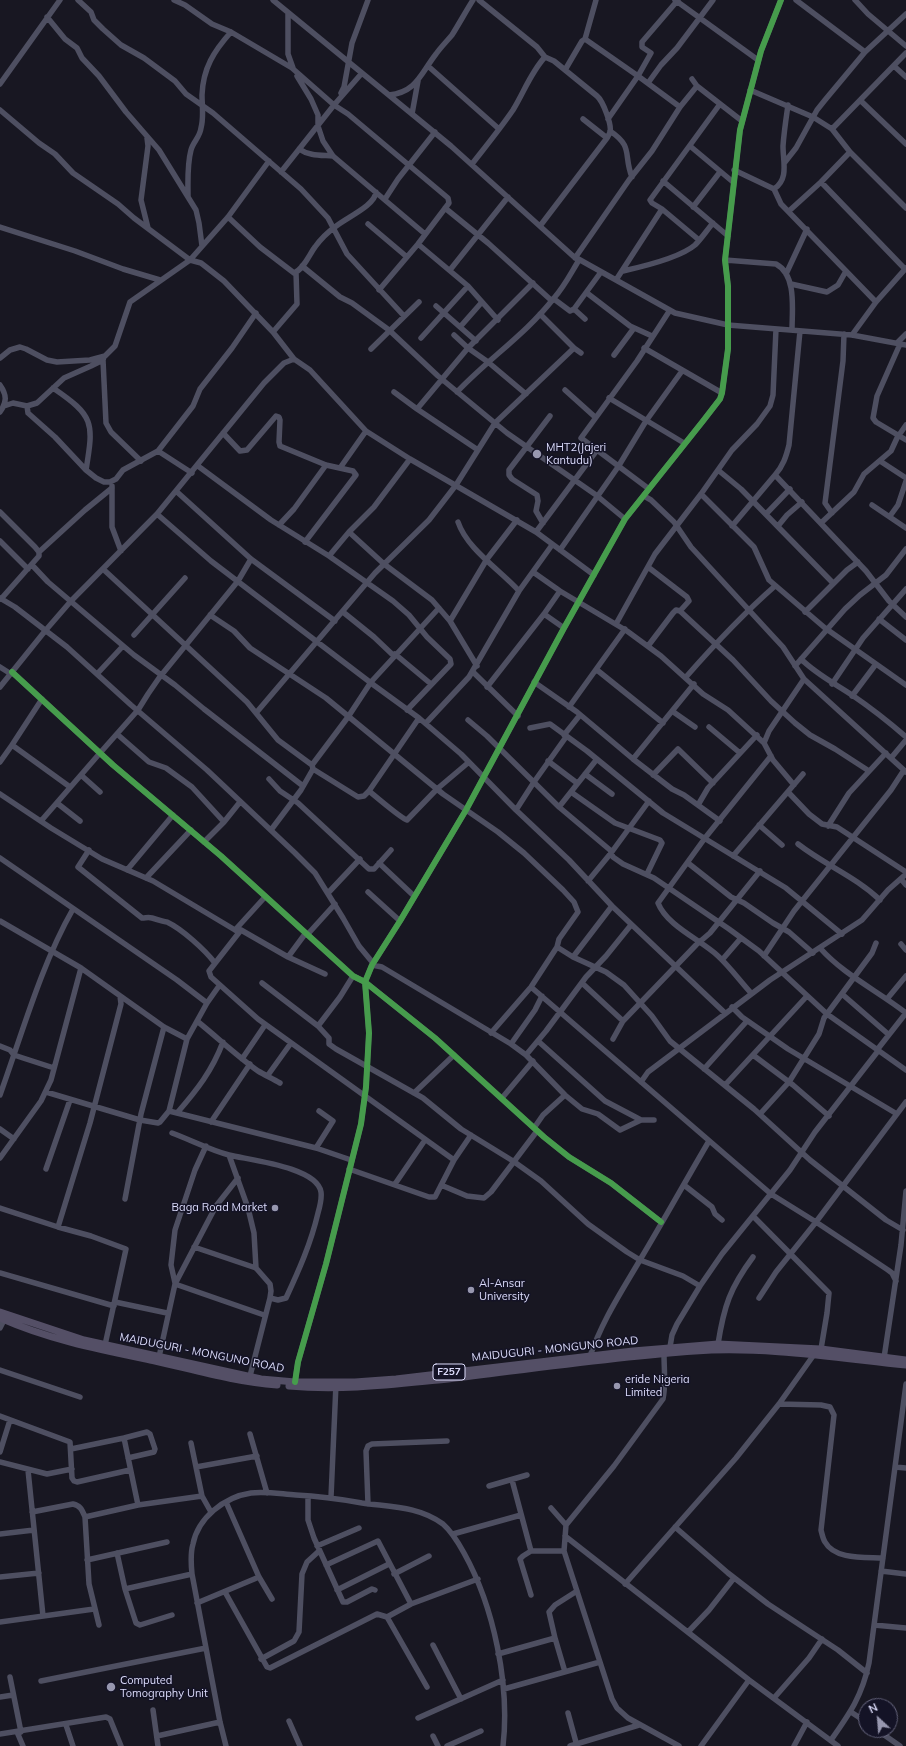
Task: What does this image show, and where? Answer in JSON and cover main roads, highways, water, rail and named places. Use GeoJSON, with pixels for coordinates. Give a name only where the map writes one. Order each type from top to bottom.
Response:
{"type":"FeatureCollection","features":[{"type":"Feature","properties":{"kind":"main road","name":"MAIDUGURI - MONGUNO ROAD"},"geometry":{"type":"LineString","coordinates":[[0,1312],[57,1332],[104,1345],[250,1376],[336,1386]]}},
{"type":"Feature","properties":{"kind":"main road","name":"MAIDUGURI - MONGUNO ROAD"},"geometry":{"type":"LineString","coordinates":[[2,1319],[59,1339],[105,1351],[261,1384],[308,1388],[399,1384],[670,1347],[718,1344],[821,1349],[906,1360]]}},
{"type":"Feature","properties":{"kind":"main road","name":"MAIDUGURI - MONGUNO ROAD"},"geometry":{"type":"LineString","coordinates":[[589,1359],[717,1350],[768,1351],[906,1366]]}},
{"type":"Feature","properties":{"kind":"place","name":"MHT2(Jajeri Kantudu)"},"geometry":{"type":"Point","coordinates":[537,454]}},
{"type":"Feature","properties":{"kind":"place","name":"Baga Road Market"},"geometry":{"type":"Point","coordinates":[275,1208]}},
{"type":"Feature","properties":{"kind":"place","name":"Al-Ansar University"},"geometry":{"type":"Point","coordinates":[471,1290]}},
{"type":"Feature","properties":{"kind":"place","name":"eride Nigeria Limited"},"geometry":{"type":"Point","coordinates":[617,1386]}},
{"type":"Feature","properties":{"kind":"place","name":"Computed Tomography Unit"},"geometry":{"type":"Point","coordinates":[111,1687]}}]}
